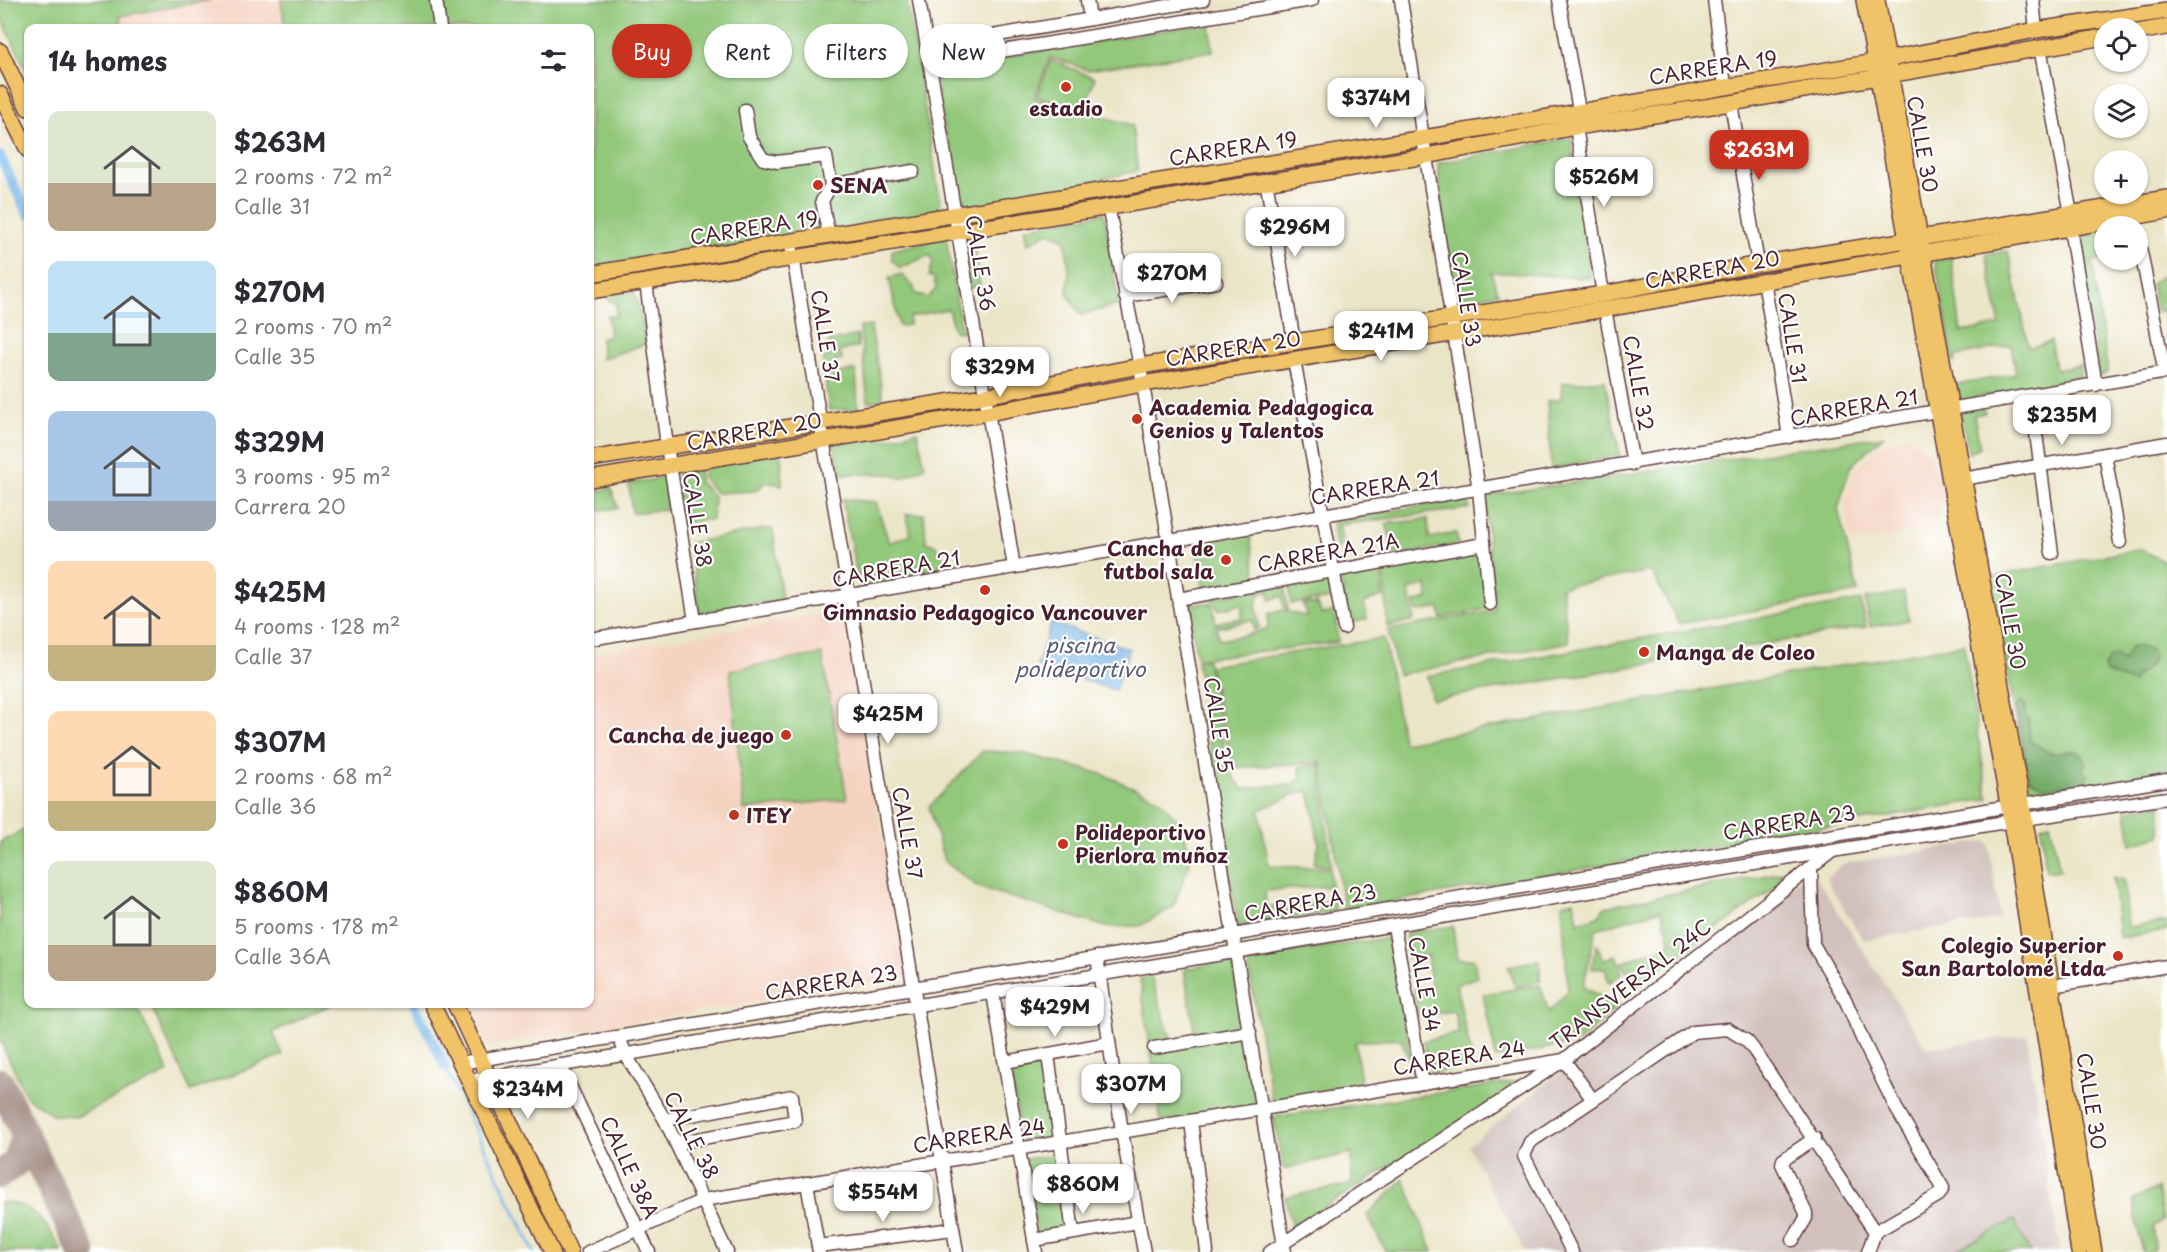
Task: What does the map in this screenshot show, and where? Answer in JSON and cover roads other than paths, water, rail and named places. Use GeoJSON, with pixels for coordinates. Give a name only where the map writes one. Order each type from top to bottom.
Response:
{"type":"FeatureCollection","features":[{"type":"Feature","properties":{"kind":"main road","name":"CALLE 30"},"geometry":{"type":"LineString","coordinates":[[1864,0],[1882,69],[2018,820],[2052,986],[2094,1252]]}},
{"type":"Feature","properties":{"kind":"main road","name":"CALLE 30"},"geometry":{"type":"LineString","coordinates":[[1877,0],[1882,69]]}},
{"type":"Feature","properties":{"kind":"main road","name":"CARRERA 19"},"geometry":{"type":"LineString","coordinates":[[594,290],[956,234],[1108,206],[1426,156],[1576,127],[1731,103],[1882,69],[2036,30],[2167,10]]}},
{"type":"Feature","properties":{"kind":"main road"},"geometry":{"type":"LineString","coordinates":[[2148,30],[2167,27]]}},
{"type":"Feature","properties":{"kind":"main road","name":"CARRERA 19"},"geometry":{"type":"LineString","coordinates":[[594,273],[954,216],[1725,86],[1882,69],[2094,39]]}},
{"type":"Feature","properties":{"kind":"main road"},"geometry":{"type":"LineString","coordinates":[[0,51],[24,100]]}},
{"type":"Feature","properties":{"kind":"main road"},"geometry":{"type":"LineString","coordinates":[[0,94],[24,142]]}},
{"type":"Feature","properties":{"kind":"main road","name":"CARRERA 20"},"geometry":{"type":"LineString","coordinates":[[594,478],[1294,360],[1451,326],[1764,280],[1915,255],[2167,198]]}},
{"type":"Feature","properties":{"kind":"main road","name":"CARRERA 20"},"geometry":{"type":"LineString","coordinates":[[2148,217],[2167,211]]}},
{"type":"Feature","properties":{"kind":"main road","name":"CARRERA 20"},"geometry":{"type":"LineString","coordinates":[[1604,302],[1758,264],[1912,239],[2071,221],[2094,221]]}},
{"type":"Feature","properties":{"kind":"main road","name":"CARRERA 20"},"geometry":{"type":"LineString","coordinates":[[594,458],[984,396],[1140,366],[1294,341],[1451,326]]}},
{"type":"Feature","properties":{"kind":"main road","name":"CALLE 30"},"geometry":{"type":"LineString","coordinates":[[1943,411],[1963,479],[2015,803]]}},
{"type":"Feature","properties":{"kind":"main road","name":"CALLE 30"},"geometry":{"type":"LineString","coordinates":[[2018,820],[2079,1252]]}},
{"type":"Feature","properties":{"kind":"main road"},"geometry":{"type":"LineString","coordinates":[[434,1008],[552,1252]]}},
{"type":"Feature","properties":{"kind":"main road"},"geometry":{"type":"LineString","coordinates":[[457,1008],[570,1252]]}},
{"type":"Feature","properties":{"kind":"street"},"geometry":{"type":"LineString","coordinates":[[436,0],[439,24]]}},
{"type":"Feature","properties":{"kind":"street","name":"CALLE 36"},"geometry":{"type":"LineString","coordinates":[[919,0],[923,24]]}},
{"type":"Feature","properties":{"kind":"street"},"geometry":{"type":"LineString","coordinates":[[1087,0],[1090,19]]}},
{"type":"Feature","properties":{"kind":"street"},"geometry":{"type":"LineString","coordinates":[[1006,33],[1203,0]]}},
{"type":"Feature","properties":{"kind":"street"},"geometry":{"type":"LineString","coordinates":[[1006,50],[1312,0]]}},
{"type":"Feature","properties":{"kind":"street","name":"CALLE 33"},"geometry":{"type":"LineString","coordinates":[[1401,0],[1424,138],[1451,326],[1479,490],[1490,604]]}},
{"type":"Feature","properties":{"kind":"street"},"geometry":{"type":"LineString","coordinates":[[1559,0],[1579,110]]}},
{"type":"Feature","properties":{"kind":"street"},"geometry":{"type":"LineString","coordinates":[[1714,0],[1725,86]]}},
{"type":"Feature","properties":{"kind":"street"},"geometry":{"type":"LineString","coordinates":[[2032,0],[2036,30]]}},
{"type":"Feature","properties":{"kind":"street"},"geometry":{"type":"LineString","coordinates":[[2040,47],[2071,221],[2096,385]]}},
{"type":"Feature","properties":{"kind":"street","name":"CALLE 36"},"geometry":{"type":"LineString","coordinates":[[931,78],[1014,567]]}},
{"type":"Feature","properties":{"kind":"street"},"geometry":{"type":"LineString","coordinates":[[1731,103],[1758,264]]}},
{"type":"Feature","properties":{"kind":"street"},"geometry":{"type":"LineString","coordinates":[[745,110],[749,137],[763,159],[777,162],[826,156],[831,185],[822,201],[829,236]]}},
{"type":"Feature","properties":{"kind":"street","name":"CALLE 32"},"geometry":{"type":"LineString","coordinates":[[1576,127],[1633,464]]}},
{"type":"Feature","properties":{"kind":"street"},"geometry":{"type":"LineString","coordinates":[[831,185],[913,171]]}},
{"type":"Feature","properties":{"kind":"street"},"geometry":{"type":"LineString","coordinates":[[1266,180],[1294,341]]}},
{"type":"Feature","properties":{"kind":"street","name":"CALLE 35"},"geometry":{"type":"LineString","coordinates":[[1108,206],[1140,366],[1284,1248]]}},
{"type":"Feature","properties":{"kind":"street","name":"CALLE 37"},"geometry":{"type":"LineString","coordinates":[[791,243],[957,1252]]}},
{"type":"Feature","properties":{"kind":"street"},"geometry":{"type":"LineString","coordinates":[[2145,270],[2166,373]]}},
{"type":"Feature","properties":{"kind":"street","name":"CALLE 31"},"geometry":{"type":"LineString","coordinates":[[1764,280],[1789,437]]}},
{"type":"Feature","properties":{"kind":"street","name":"CALLE 38"},"geometry":{"type":"LineString","coordinates":[[646,282],[666,446],[695,621]]}},
{"type":"Feature","properties":{"kind":"street"},"geometry":{"type":"LineString","coordinates":[[1125,296],[1216,282]]}},
{"type":"Feature","properties":{"kind":"street"},"geometry":{"type":"LineString","coordinates":[[1294,360],[1344,628]]}},
{"type":"Feature","properties":{"kind":"street","name":"CARRERA 21"},"geometry":{"type":"LineString","coordinates":[[594,638],[2166,373]]}},
{"type":"Feature","properties":{"kind":"street"},"geometry":{"type":"LineString","coordinates":[[2031,396],[2052,553]]}},
{"type":"Feature","properties":{"kind":"street"},"geometry":{"type":"LineString","coordinates":[[1963,479],[2167,443]]}},
{"type":"Feature","properties":{"kind":"street"},"geometry":{"type":"LineString","coordinates":[[2105,454],[2120,542]]}},
{"type":"Feature","properties":{"kind":"street","name":"CARRERA 21A"},"geometry":{"type":"LineString","coordinates":[[1178,598],[1484,544]]}},
{"type":"Feature","properties":{"kind":"street","name":"CARRERA 23"},"geometry":{"type":"LineString","coordinates":[[460,1064],[2015,803],[2167,780]]}},
{"type":"Feature","properties":{"kind":"street","name":"CARRERA 23"},"geometry":{"type":"LineString","coordinates":[[468,1081],[1394,927],[2018,820],[2167,798]]}},
{"type":"Feature","properties":{"kind":"street","name":"TRANSVERSAL 24C"},"geometry":{"type":"LineString","coordinates":[[1270,1252],[1284,1248],[1564,1060],[1811,870],[1853,831]]}},
{"type":"Feature","properties":{"kind":"street"},"geometry":{"type":"LineString","coordinates":[[1811,870],[1814,944],[1845,999],[1896,1108],[1943,1188],[1939,1196],[1875,1232],[1868,1252]]}},
{"type":"Feature","properties":{"kind":"street","name":"CALLE 34"},"geometry":{"type":"LineString","coordinates":[[1394,927],[1423,1083]]}},
{"type":"Feature","properties":{"kind":"street"},"geometry":{"type":"LineString","coordinates":[[1097,957],[1122,1132],[1144,1252]]}},
{"type":"Feature","properties":{"kind":"street"},"geometry":{"type":"LineString","coordinates":[[2052,986],[2167,966]]}},
{"type":"Feature","properties":{"kind":"street"},"geometry":{"type":"LineString","coordinates":[[993,993],[1035,1246],[1073,1232],[1138,1222]]}},
{"type":"Feature","properties":{"kind":"street"},"geometry":{"type":"LineString","coordinates":[[1572,1252],[1524,1156],[1530,1142],[1693,1032],[1728,1029],[1747,1041],[1781,1094],[1815,1138],[1875,1232]]}},
{"type":"Feature","properties":{"kind":"street"},"geometry":{"type":"LineString","coordinates":[[1154,1048],[1250,1032]]}},
{"type":"Feature","properties":{"kind":"street","name":"CALLE 38"},"geometry":{"type":"LineString","coordinates":[[620,1037],[626,1055],[665,1120],[727,1252]]}},
{"type":"Feature","properties":{"kind":"street"},"geometry":{"type":"LineString","coordinates":[[1005,1062],[1109,1043]]}},
{"type":"Feature","properties":{"kind":"street"},"geometry":{"type":"LineString","coordinates":[[1048,1055],[1073,1232]]}},
{"type":"Feature","properties":{"kind":"street"},"geometry":{"type":"LineString","coordinates":[[1564,1060],[1593,1100]]}},
{"type":"Feature","properties":{"kind":"street","name":"CARRERA 24"},"geometry":{"type":"LineString","coordinates":[[588,1252],[703,1200],[1564,1060]]}},
{"type":"Feature","properties":{"kind":"street","name":"CALLE 38A"},"geometry":{"type":"LineString","coordinates":[[560,1065],[649,1252]]}},
{"type":"Feature","properties":{"kind":"street"},"geometry":{"type":"LineString","coordinates":[[665,1120],[792,1096],[795,1121],[676,1143]]}},
{"type":"Feature","properties":{"kind":"street"},"geometry":{"type":"LineString","coordinates":[[1191,1121],[1207,1252]]}},
{"type":"Feature","properties":{"kind":"street"},"geometry":{"type":"LineString","coordinates":[[1793,1240],[1806,1218],[1806,1213],[1782,1164],[1783,1160],[1815,1138]]}},
{"type":"Feature","properties":{"kind":"street"},"geometry":{"type":"LineString","coordinates":[[807,1183],[818,1249],[953,1229]]}},
{"type":"Feature","properties":{"kind":"water","name":"piscina polideportivo"},"geometry":{"type":"Polygon","coordinates":[[[1051,623],[1130,649],[1115,690],[1037,666],[1051,623]]]}},
{"type":"Feature","properties":{"kind":"waterway"},"geometry":{"type":"LineString","coordinates":[[0,156],[24,207]]}},
{"type":"Feature","properties":{"kind":"waterway"},"geometry":{"type":"LineString","coordinates":[[416,1008],[446,1068]]}},
{"type":"Feature","properties":{"kind":"waterway"},"geometry":{"type":"LineString","coordinates":[[446,1068],[534,1252]]}},
{"type":"Feature","properties":{"kind":"place","name":"estadio"},"geometry":{"type":"Point","coordinates":[1066,87]}},
{"type":"Feature","properties":{"kind":"place","name":"SENA"},"geometry":{"type":"Point","coordinates":[818,185]}},
{"type":"Feature","properties":{"kind":"place","name":"Academia Pedagogica Genios y Talentos"},"geometry":{"type":"Point","coordinates":[1137,419]}},
{"type":"Feature","properties":{"kind":"place","name":"Cancha de futbol sala"},"geometry":{"type":"Point","coordinates":[1226,560]}},
{"type":"Feature","properties":{"kind":"place","name":"Gimnasio Pedagogico Vancouver"},"geometry":{"type":"Point","coordinates":[985,590]}},
{"type":"Feature","properties":{"kind":"place","name":"Manga de Coleo"},"geometry":{"type":"Point","coordinates":[1644,652]}},
{"type":"Feature","properties":{"kind":"place","name":"Cancha de juego"},"geometry":{"type":"Point","coordinates":[786,735]}},
{"type":"Feature","properties":{"kind":"place","name":"ITEY"},"geometry":{"type":"Point","coordinates":[734,815]}},
{"type":"Feature","properties":{"kind":"place","name":"Polideportivo Pierlora muñoz"},"geometry":{"type":"Point","coordinates":[1063,844]}},
{"type":"Feature","properties":{"kind":"place","name":"Colegio Superior San Bartolomé Ltda"},"geometry":{"type":"Point","coordinates":[2118,956]}}]}
